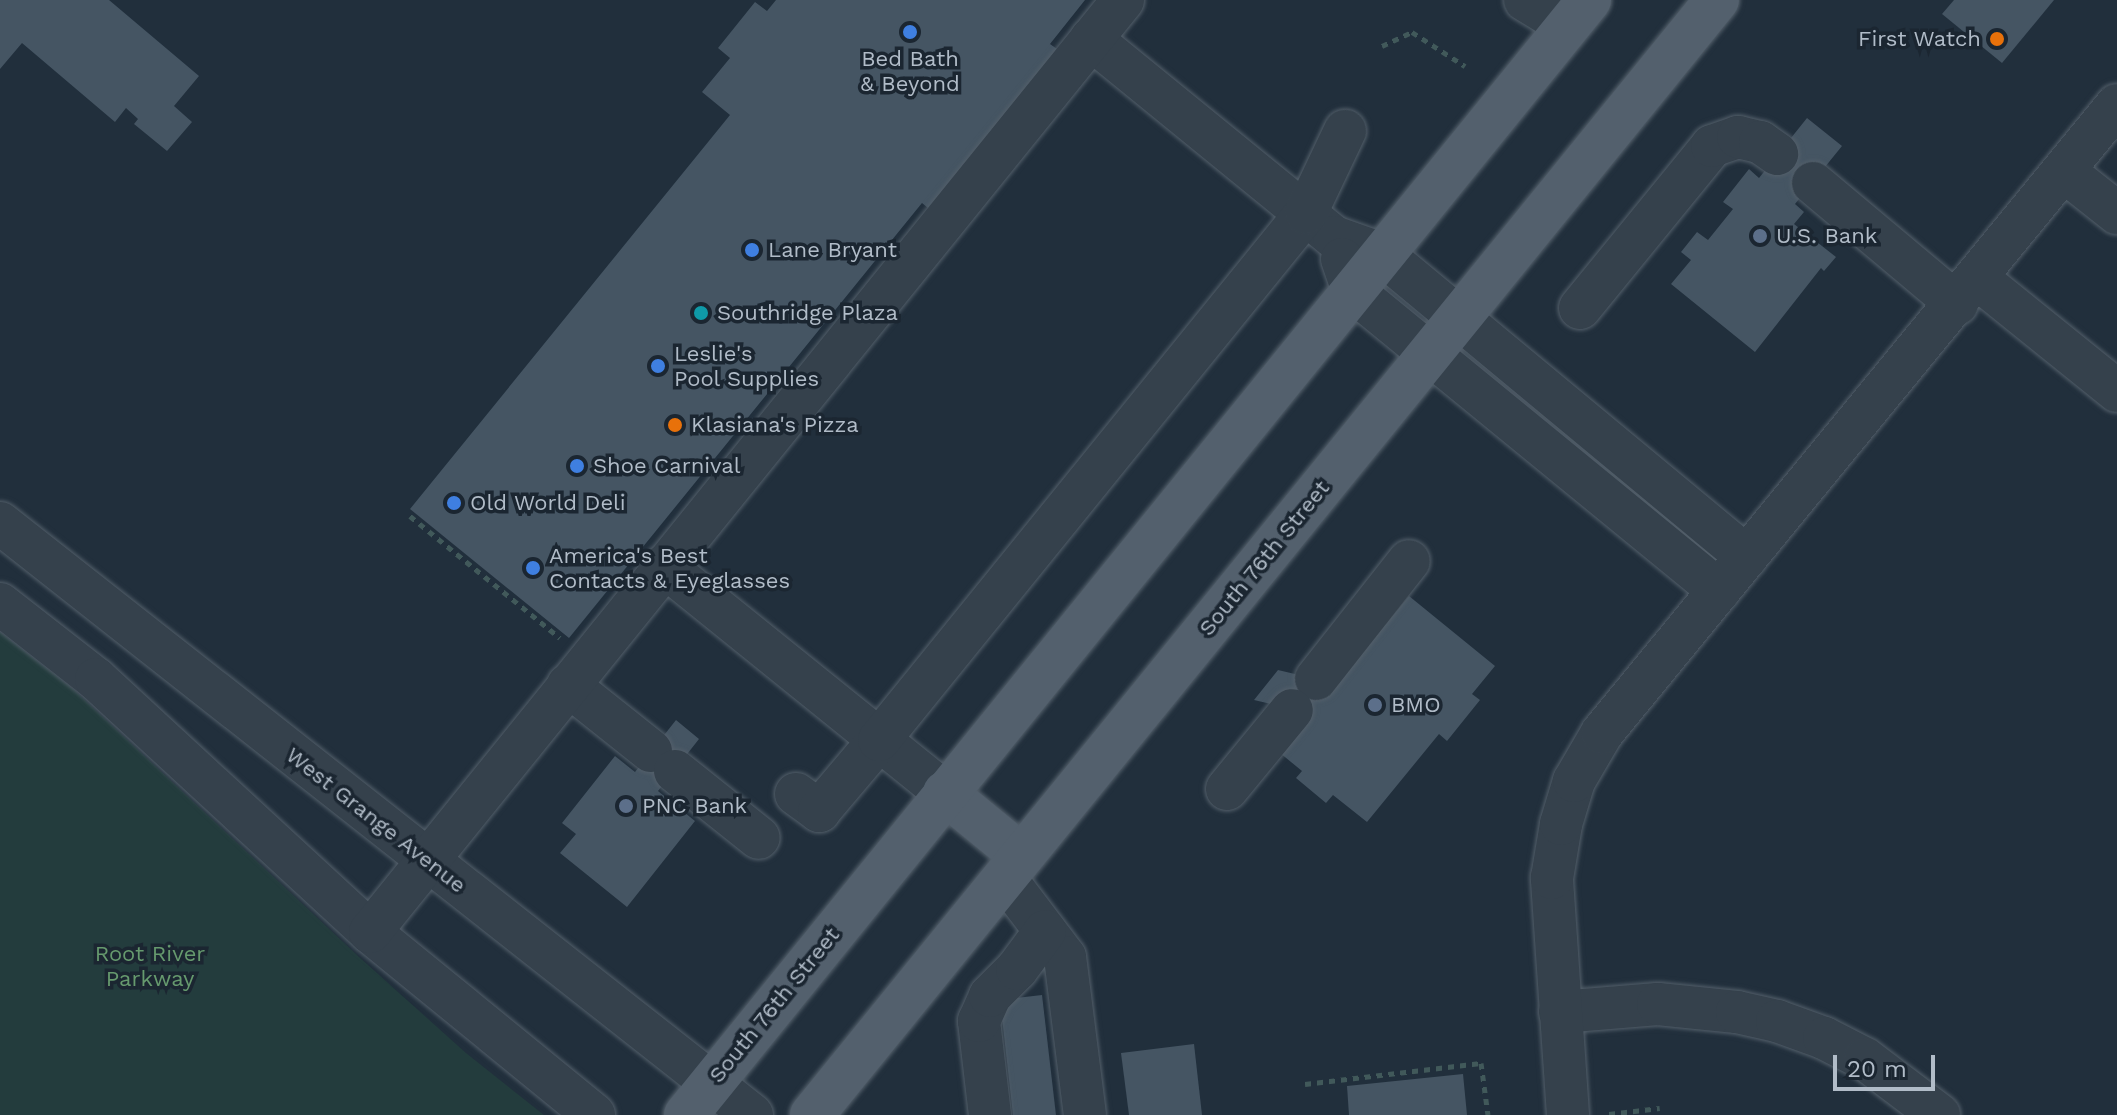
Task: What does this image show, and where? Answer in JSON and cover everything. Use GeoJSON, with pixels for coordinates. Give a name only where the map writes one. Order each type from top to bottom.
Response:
{"type":"FeatureCollection","features":[{"type":"Feature","properties":{"kind":"main road","name":"South 76th Street"},"geometry":{"type":"LineString","coordinates":[[812,1115],[1717,0]]}},
{"type":"Feature","properties":{"kind":"main road","name":"South 76th Street"},"geometry":{"type":"LineString","coordinates":[[699,1098],[1578,13]]}},
{"type":"Feature","properties":{"kind":"main road"},"geometry":{"type":"LineString","coordinates":[[945,793],[1013,867]]}},
{"type":"Feature","properties":{"kind":"street"},"geometry":{"type":"LineString","coordinates":[[370,932],[427,860],[568,665],[664,566],[1123,0]]}},
{"type":"Feature","properties":{"kind":"street"},"geometry":{"type":"LineString","coordinates":[[1525,0],[1578,13]]}},
{"type":"Feature","properties":{"kind":"street"},"geometry":{"type":"LineString","coordinates":[[1091,39],[1320,225],[1382,254],[1747,557]]}},
{"type":"Feature","properties":{"kind":"street"},"geometry":{"type":"LineString","coordinates":[[1568,1115],[1552,878],[1561,824],[1574,781],[1602,733],[2117,105]]}},
{"type":"Feature","properties":{"kind":"street"},"geometry":{"type":"LineString","coordinates":[[796,794],[819,811],[1320,225],[1345,131]]}},
{"type":"Feature","properties":{"kind":"street"},"geometry":{"type":"LineString","coordinates":[[1580,308],[1712,146],[1738,137],[1760,142],[1777,154]]}},
{"type":"Feature","properties":{"kind":"street"},"geometry":{"type":"LineString","coordinates":[[2064,171],[2117,213]]}},
{"type":"Feature","properties":{"kind":"street"},"geometry":{"type":"LineString","coordinates":[[1813,183],[2117,391]]}},
{"type":"Feature","properties":{"kind":"street"},"geometry":{"type":"LineString","coordinates":[[1320,225],[1353,291],[1719,591]]}},
{"type":"Feature","properties":{"kind":"street","name":"West Grange Avenue"},"geometry":{"type":"LineString","coordinates":[[0,523],[427,860],[699,1098],[752,1115]]}},
{"type":"Feature","properties":{"kind":"street"},"geometry":{"type":"LineString","coordinates":[[1227,789],[1409,561]]}},
{"type":"Feature","properties":{"kind":"street"},"geometry":{"type":"LineString","coordinates":[[664,566],[945,793]]}},
{"type":"Feature","properties":{"kind":"street"},"geometry":{"type":"LineString","coordinates":[[0,604],[96,679],[370,932],[594,1115]]}},
{"type":"Feature","properties":{"kind":"street"},"geometry":{"type":"LineString","coordinates":[[568,665],[663,761],[759,838]]}},
{"type":"Feature","properties":{"kind":"street"},"geometry":{"type":"LineString","coordinates":[[1013,867],[1045,931],[1065,957],[1085,1115]]}},
{"type":"Feature","properties":{"kind":"street"},"geometry":{"type":"LineString","coordinates":[[990,1115],[979,1021],[990,996],[1017,969],[1045,931]]}},
{"type":"Feature","properties":{"kind":"street"},"geometry":{"type":"LineString","coordinates":[[1560,1012],[1658,1004],[1737,1012],[1777,1021],[1824,1038],[1865,1059],[1939,1115]]}},
{"type":"Feature","properties":{"kind":"path"},"geometry":{"type":"LineString","coordinates":[[1382,46],[1412,32],[1465,66]]}},
{"type":"Feature","properties":{"kind":"path"},"geometry":{"type":"LineString","coordinates":[[410,516],[568,665]]}},
{"type":"Feature","properties":{"kind":"path"},"geometry":{"type":"LineString","coordinates":[[1305,1084],[1481,1063],[1488,1115]]}},
{"type":"Feature","properties":{"kind":"path"},"geometry":{"type":"LineString","coordinates":[[1609,1114],[1660,1108]]}},
{"type":"Feature","properties":{"kind":"green space","name":"Root River Parkway"},"geometry":{"type":"Polygon","coordinates":[[[0,632],[72,688],[358,956],[466,1053],[544,1115],[0,1115],[0,632]]]}},
{"type":"Feature","properties":{"kind":"building"},"geometry":{"type":"Polygon","coordinates":[[[0,0],[109,0],[199,76],[174,106],[192,122],[167,151],[134,124],[138,119],[126,108],[115,122],[22,43],[0,69],[0,0]]]}},
{"type":"Feature","properties":{"kind":"building","name":"Southridge Plaza"},"geometry":{"type":"Polygon","coordinates":[[[776,0],[1085,0],[1050,44],[1057,49],[928,208],[922,203],[569,638],[410,509],[730,115],[702,92],[730,58],[718,48],[755,2],[767,11],[776,0]]]}},
{"type":"Feature","properties":{"kind":"building","name":"First Watch"},"geometry":{"type":"Polygon","coordinates":[[[1954,0],[2054,0],[2002,63],[1942,14],[1954,0]]]}},
{"type":"Feature","properties":{"kind":"building","name":"U.S. Bank"},"geometry":{"type":"Polygon","coordinates":[[[1807,118],[1842,146],[1795,204],[1804,212],[1794,224],[1836,257],[1824,271],[1821,268],[1755,352],[1671,284],[1691,260],[1681,252],[1697,232],[1708,240],[1733,209],[1723,202],[1749,169],[1759,178],[1807,118]]]}},
{"type":"Feature","properties":{"kind":"building","name":"BMO"},"geometry":{"type":"Polygon","coordinates":[[[1409,596],[1495,666],[1472,694],[1480,700],[1447,741],[1439,734],[1367,822],[1333,795],[1326,803],[1296,778],[1302,771],[1280,753],[1312,714],[1254,700],[1278,670],[1337,684],[1409,596]]]}},
{"type":"Feature","properties":{"kind":"building","name":"PNC Bank"},"geometry":{"type":"Polygon","coordinates":[[[676,720],[699,739],[658,791],[695,821],[627,907],[560,853],[576,834],[562,823],[615,756],[635,772],[676,720]]]}},
{"type":"Feature","properties":{"kind":"building"},"geometry":{"type":"Polygon","coordinates":[[[1042,995],[1056,1115],[1013,1115],[1000,1000],[1042,995]]]}},
{"type":"Feature","properties":{"kind":"building"},"geometry":{"type":"Polygon","coordinates":[[[1194,1044],[1202,1115],[1129,1115],[1121,1053],[1194,1044]]]}},
{"type":"Feature","properties":{"kind":"building"},"geometry":{"type":"Polygon","coordinates":[[[1463,1074],[1467,1115],[1349,1115],[1347,1086],[1463,1074]]]}},
{"type":"Feature","properties":{"kind":"place","name":"Bed Bath & Beyond"},"geometry":{"type":"Point","coordinates":[910,32]}},
{"type":"Feature","properties":{"kind":"place","name":"First Watch"},"geometry":{"type":"Point","coordinates":[1997,39]}},
{"type":"Feature","properties":{"kind":"place","name":"U.S. Bank"},"geometry":{"type":"Point","coordinates":[1760,236]}},
{"type":"Feature","properties":{"kind":"place","name":"Lane Bryant"},"geometry":{"type":"Point","coordinates":[752,250]}},
{"type":"Feature","properties":{"kind":"place","name":"Southridge Plaza"},"geometry":{"type":"Point","coordinates":[701,313]}},
{"type":"Feature","properties":{"kind":"place","name":"Leslie's Pool Supplies"},"geometry":{"type":"Point","coordinates":[658,366]}},
{"type":"Feature","properties":{"kind":"place","name":"Klasiana's Pizza"},"geometry":{"type":"Point","coordinates":[675,425]}},
{"type":"Feature","properties":{"kind":"place","name":"Shoe Carnival"},"geometry":{"type":"Point","coordinates":[577,466]}},
{"type":"Feature","properties":{"kind":"place","name":"Old World Deli"},"geometry":{"type":"Point","coordinates":[454,503]}},
{"type":"Feature","properties":{"kind":"place","name":"America's Best Contacts & Eyeglasses"},"geometry":{"type":"Point","coordinates":[533,568]}},
{"type":"Feature","properties":{"kind":"place","name":"BMO"},"geometry":{"type":"Point","coordinates":[1375,705]}},
{"type":"Feature","properties":{"kind":"place","name":"PNC Bank"},"geometry":{"type":"Point","coordinates":[626,806]}}]}
